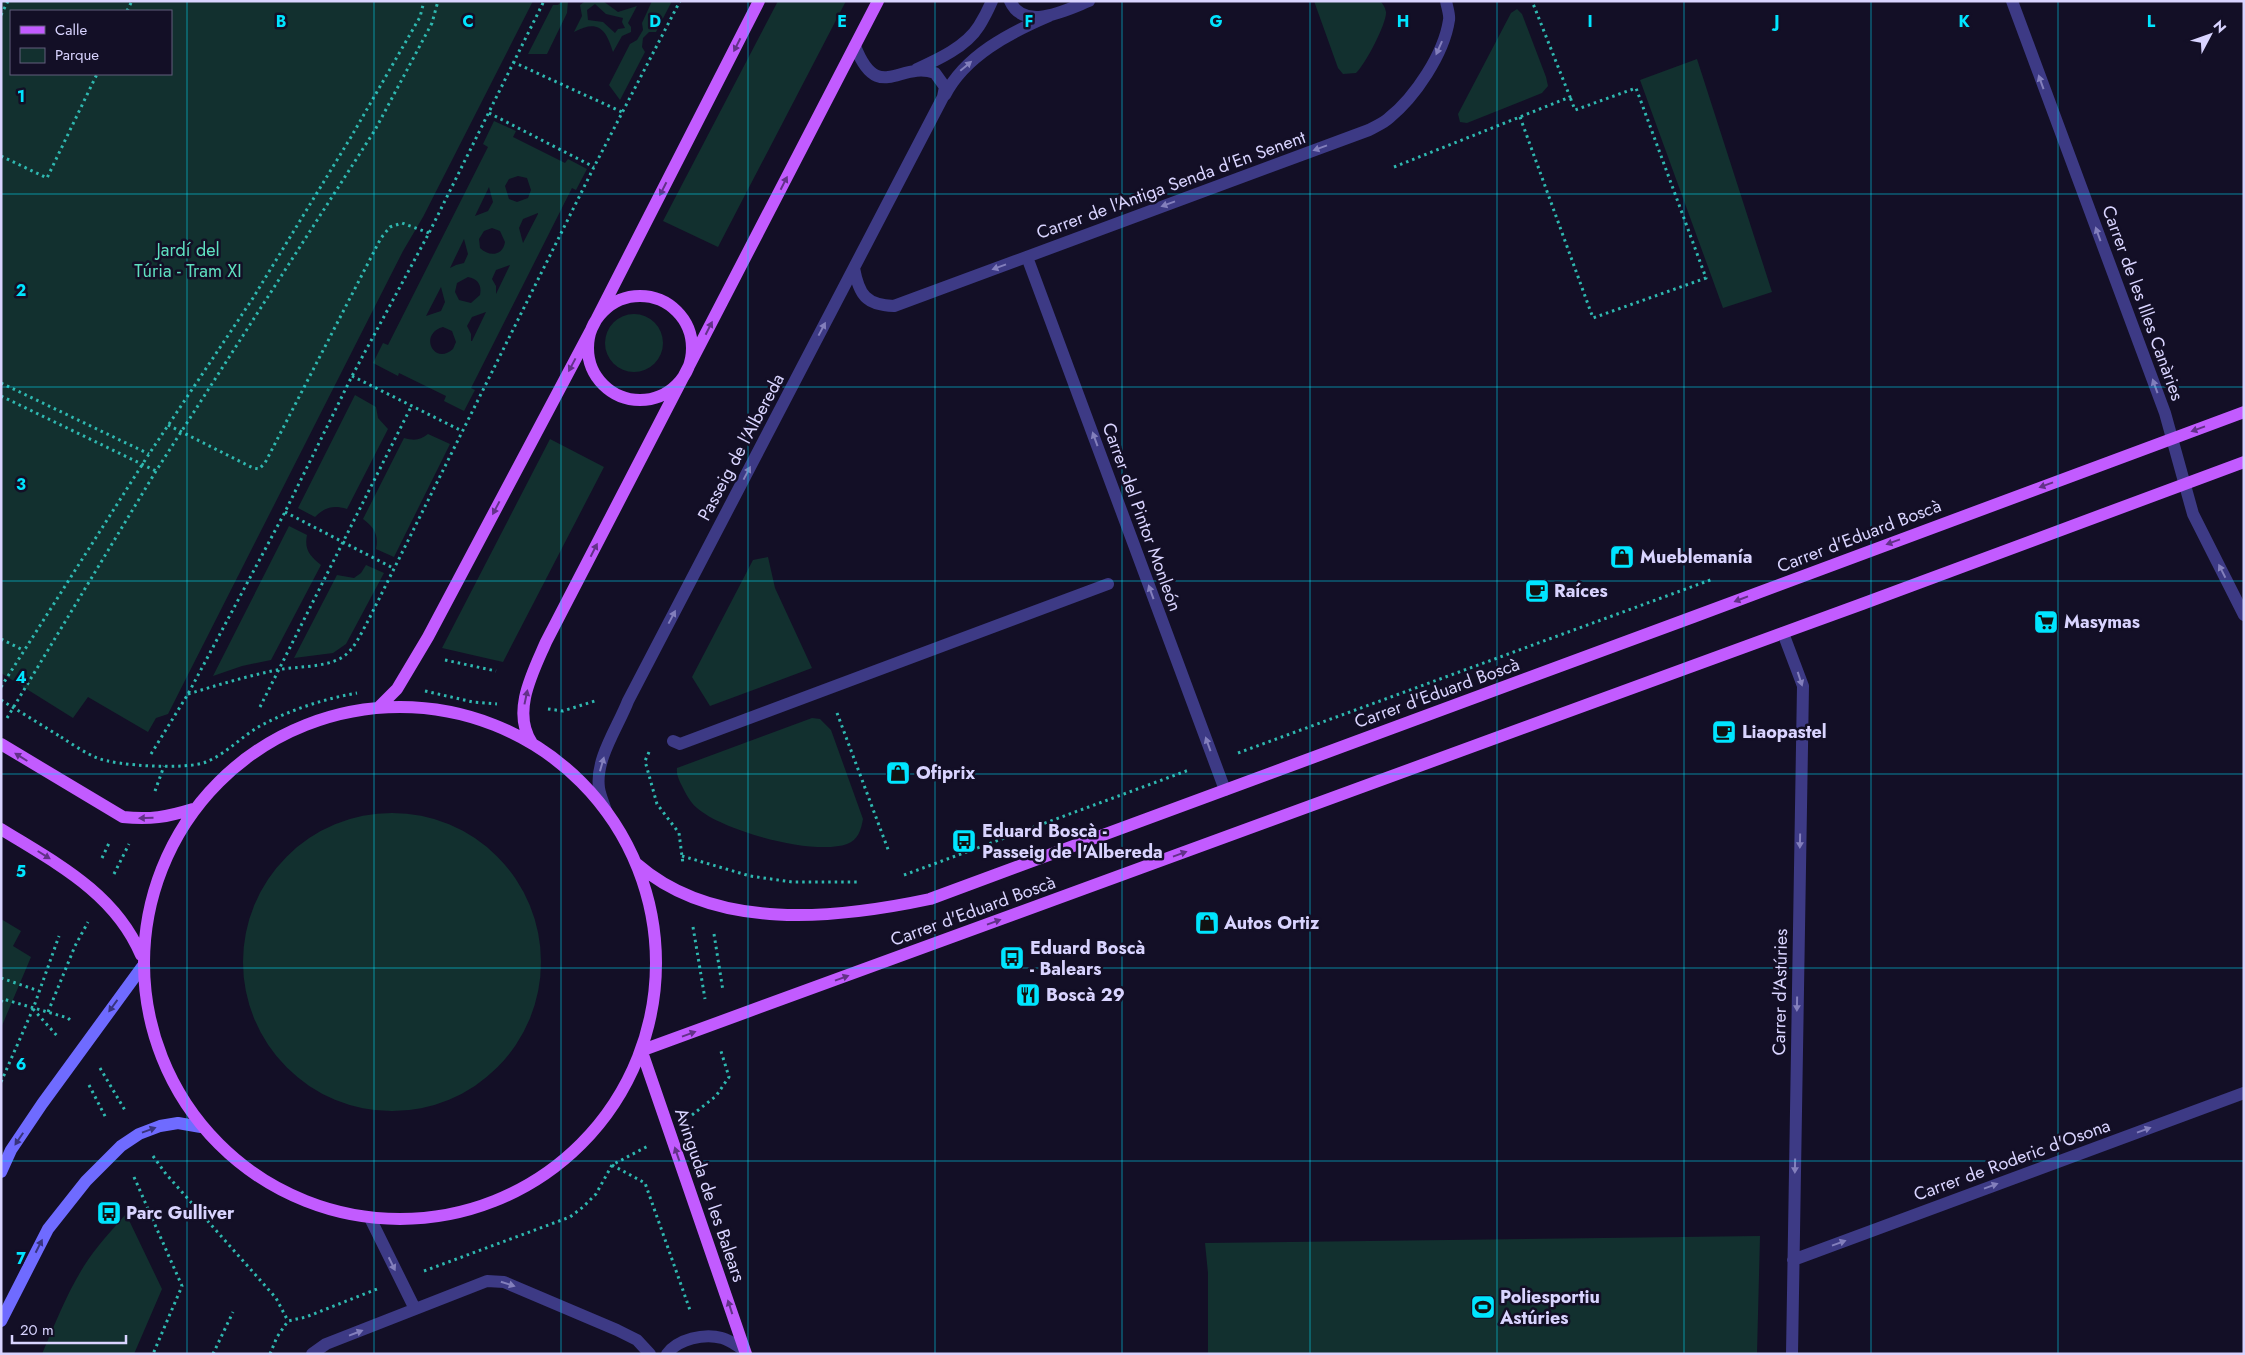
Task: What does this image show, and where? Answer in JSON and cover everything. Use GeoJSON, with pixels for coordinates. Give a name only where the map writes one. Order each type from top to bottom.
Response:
{"type":"FeatureCollection","features":[{"type":"Feature","properties":{"kind":"main road"},"geometry":{"type":"LineString","coordinates":[[379,707],[397,689],[419,653],[592,328],[759,1]]}},
{"type":"Feature","properties":{"kind":"main road"},"geometry":{"type":"LineString","coordinates":[[532,743],[526,735],[524,707],[530,680],[546,642],[878,1]]}},
{"type":"Feature","properties":{"kind":"main road"},"geometry":{"type":"LineString","coordinates":[[647,296],[663,301],[677,311],[687,325],[692,341],[691,358],[685,374],[674,388],[660,396],[643,400],[625,398],[610,390],[598,378],[590,363],[588,345],[592,328],[601,314],[613,303],[630,297],[647,296]]}},
{"type":"Feature","properties":{"kind":"main road","name":"Carrer d'Eduard Boscà"},"geometry":{"type":"LineString","coordinates":[[637,864],[650,876],[687,896],[710,904],[746,912],[826,915],[887,908],[930,899],[2244,412]]}},
{"type":"Feature","properties":{"kind":"main road","name":"Carrer d'Eduard Boscà"},"geometry":{"type":"LineString","coordinates":[[642,1051],[2244,462]]}},
{"type":"Feature","properties":{"kind":"main road"},"geometry":{"type":"LineString","coordinates":[[379,707],[434,709],[484,721],[532,743],[562,764],[606,811],[637,864],[650,907],[655,940],[656,988],[642,1051],[624,1091],[592,1135],[529,1187],[453,1216],[371,1220],[293,1197],[225,1152],[201,1127],[170,1080],[146,1004],[142,962],[146,916],[154,888],[177,833],[193,809],[234,766],[270,741],[310,722],[361,709],[379,707]]}},
{"type":"Feature","properties":{"kind":"main road"},"geometry":{"type":"LineString","coordinates":[[1,744],[123,817],[142,819],[165,818],[193,809]]}},
{"type":"Feature","properties":{"kind":"main road"},"geometry":{"type":"LineString","coordinates":[[2,829],[88,884],[124,922],[142,962]]}},
{"type":"Feature","properties":{"kind":"main road"},"geometry":{"type":"LineString","coordinates":[[1,1172],[11,1150],[142,962]]}},
{"type":"Feature","properties":{"kind":"main road","name":"Avinguda de les Balears"},"geometry":{"type":"LineString","coordinates":[[642,1051],[745,1352]]}},
{"type":"Feature","properties":{"kind":"main road"},"geometry":{"type":"LineString","coordinates":[[1,1321],[48,1229],[86,1180],[121,1146],[139,1134],[160,1126],[178,1123],[201,1127]]}},
{"type":"Feature","properties":{"kind":"street"},"geometry":{"type":"LineString","coordinates":[[855,46],[866,68],[876,76],[892,77],[908,74],[940,58],[972,34],[979,27],[992,1]]}},
{"type":"Feature","properties":{"kind":"street"},"geometry":{"type":"LineString","coordinates":[[1010,1],[1015,11],[1024,16],[1048,16],[1089,1]]}},
{"type":"Feature","properties":{"kind":"street","name":"Carrer de l'Antiga Senda d'En Senent"},"geometry":{"type":"LineString","coordinates":[[854,268],[858,287],[866,298],[879,305],[894,306],[1369,130],[1388,120],[1408,100],[1423,80],[1440,47],[1449,19],[1446,1]]}},
{"type":"Feature","properties":{"kind":"street","name":"Carrer de les Illes Canàries"},"geometry":{"type":"LineString","coordinates":[[2012,1],[2165,413],[2193,514],[2244,615]]}},
{"type":"Feature","properties":{"kind":"street","name":"Passeig de l'Albereda"},"geometry":{"type":"LineString","coordinates":[[606,811],[599,788],[600,772],[605,755],[628,702],[952,80],[969,63],[1008,35],[1048,16]]}},
{"type":"Feature","properties":{"kind":"street","name":"Passeig de l'Albereda"},"geometry":{"type":"LineString","coordinates":[[908,74],[922,70],[936,73],[944,87],[939,106]]}},
{"type":"Feature","properties":{"kind":"street","name":"Carrer del Pintor Monleón"},"geometry":{"type":"LineString","coordinates":[[1027,256],[1224,790]]}},
{"type":"Feature","properties":{"kind":"street"},"geometry":{"type":"LineString","coordinates":[[673,741],[680,744],[1108,584]]}},
{"type":"Feature","properties":{"kind":"street","name":"Carrer d'Astúries"},"geometry":{"type":"LineString","coordinates":[[1783,633],[1803,686],[1792,1354]]}},
{"type":"Feature","properties":{"kind":"street","name":"Carrer de Roderic d'Osona"},"geometry":{"type":"LineString","coordinates":[[1793,1260],[2244,1093]]}},
{"type":"Feature","properties":{"kind":"street"},"geometry":{"type":"LineString","coordinates":[[371,1220],[415,1309]]}},
{"type":"Feature","properties":{"kind":"street"},"geometry":{"type":"LineString","coordinates":[[312,1354],[326,1344],[486,1281],[504,1282],[617,1330],[637,1340],[650,1354]]}},
{"type":"Feature","properties":{"kind":"street","name":"Avinguda de les Balears"},"geometry":{"type":"LineString","coordinates":[[667,1354],[682,1341],[699,1337],[722,1338],[745,1352]]}},
{"type":"Feature","properties":{"kind":"path"},"geometry":{"type":"LineString","coordinates":[[1,15],[8,1]]}},
{"type":"Feature","properties":{"kind":"path"},"geometry":{"type":"LineString","coordinates":[[1,687],[142,464],[253,298],[335,163],[420,17],[424,1]]}},
{"type":"Feature","properties":{"kind":"path"},"geometry":{"type":"LineString","coordinates":[[6,719],[156,471],[376,130],[432,23],[438,1]]}},
{"type":"Feature","properties":{"kind":"path"},"geometry":{"type":"LineString","coordinates":[[151,754],[188,694],[285,512],[352,376],[429,233],[544,1]]}},
{"type":"Feature","properties":{"kind":"path"},"geometry":{"type":"LineString","coordinates":[[188,694],[235,680],[279,670],[329,663],[342,658],[352,648],[368,621],[594,167],[680,1]]}},
{"type":"Feature","properties":{"kind":"path"},"geometry":{"type":"LineString","coordinates":[[1520,117],[1594,318],[1706,278],[1636,88],[1575,110],[1532,1]]}},
{"type":"Feature","properties":{"kind":"path"},"geometry":{"type":"LineString","coordinates":[[513,62],[622,112]]}},
{"type":"Feature","properties":{"kind":"path"},"geometry":{"type":"LineString","coordinates":[[1,156],[47,178],[97,75]]}},
{"type":"Feature","properties":{"kind":"path"},"geometry":{"type":"LineString","coordinates":[[1394,167],[1570,97]]}},
{"type":"Feature","properties":{"kind":"path"},"geometry":{"type":"LineString","coordinates":[[489,114],[594,167]]}},
{"type":"Feature","properties":{"kind":"path"},"geometry":{"type":"LineString","coordinates":[[168,425],[253,468],[259,469],[266,463],[381,238],[390,228],[402,223],[429,233]]}},
{"type":"Feature","properties":{"kind":"path"},"geometry":{"type":"LineString","coordinates":[[352,376],[462,431]]}},
{"type":"Feature","properties":{"kind":"path"},"geometry":{"type":"LineString","coordinates":[[1,383],[149,454]]}},
{"type":"Feature","properties":{"kind":"path"},"geometry":{"type":"LineString","coordinates":[[1,396],[156,471]]}},
{"type":"Feature","properties":{"kind":"path"},"geometry":{"type":"LineString","coordinates":[[260,707],[412,407]]}},
{"type":"Feature","properties":{"kind":"path"},"geometry":{"type":"LineString","coordinates":[[285,512],[393,568]]}},
{"type":"Feature","properties":{"kind":"path"},"geometry":{"type":"LineString","coordinates":[[902,876],[1718,577]]}},
{"type":"Feature","properties":{"kind":"path"},"geometry":{"type":"LineString","coordinates":[[1,639],[23,650]]}},
{"type":"Feature","properties":{"kind":"path"},"geometry":{"type":"LineString","coordinates":[[436,658],[496,671]]}},
{"type":"Feature","properties":{"kind":"path"},"geometry":{"type":"LineString","coordinates":[[828,689],[890,852]]}},
{"type":"Feature","properties":{"kind":"path"},"geometry":{"type":"LineString","coordinates":[[419,690],[473,702]]}},
{"type":"Feature","properties":{"kind":"path"},"geometry":{"type":"LineString","coordinates":[[1,700],[96,758],[164,766],[197,765],[209,761],[260,726],[302,707],[337,696],[362,692]]}},
{"type":"Feature","properties":{"kind":"path"},"geometry":{"type":"LineString","coordinates":[[563,711],[607,698]]}},
{"type":"Feature","properties":{"kind":"path"},"geometry":{"type":"LineString","coordinates":[[653,743],[645,761],[657,804],[679,833],[682,856],[750,876],[792,882],[868,882]]}},
{"type":"Feature","properties":{"kind":"path"},"geometry":{"type":"LineString","coordinates":[[160,780],[164,766]]}},
{"type":"Feature","properties":{"kind":"path"},"geometry":{"type":"LineString","coordinates":[[102,858],[111,840]]}},
{"type":"Feature","properties":{"kind":"path"},"geometry":{"type":"LineString","coordinates":[[117,868],[129,845]]}},
{"type":"Feature","properties":{"kind":"path"},"geometry":{"type":"LineString","coordinates":[[693,929],[705,998]]}},
{"type":"Feature","properties":{"kind":"path"},"geometry":{"type":"LineString","coordinates":[[714,934],[723,991]]}},
{"type":"Feature","properties":{"kind":"path"},"geometry":{"type":"LineString","coordinates":[[1,1082],[32,1009],[59,936]]}},
{"type":"Feature","properties":{"kind":"path"},"geometry":{"type":"LineString","coordinates":[[48,1012],[75,946]]}},
{"type":"Feature","properties":{"kind":"path"},"geometry":{"type":"LineString","coordinates":[[1,978],[39,991]]}},
{"type":"Feature","properties":{"kind":"path"},"geometry":{"type":"LineString","coordinates":[[1,1002],[3,999],[68,1018]]}},
{"type":"Feature","properties":{"kind":"path"},"geometry":{"type":"LineString","coordinates":[[32,1009],[59,1039]]}},
{"type":"Feature","properties":{"kind":"path"},"geometry":{"type":"LineString","coordinates":[[716,1096],[729,1077],[726,1063]]}},
{"type":"Feature","properties":{"kind":"path"},"geometry":{"type":"LineString","coordinates":[[98,1064],[120,1102]]}},
{"type":"Feature","properties":{"kind":"path"},"geometry":{"type":"LineString","coordinates":[[87,1080],[106,1118]]}},
{"type":"Feature","properties":{"kind":"path"},"geometry":{"type":"LineString","coordinates":[[426,1270],[570,1217],[584,1207],[596,1194],[612,1165],[637,1152]]}},
{"type":"Feature","properties":{"kind":"path"},"geometry":{"type":"LineString","coordinates":[[612,1165],[645,1183],[699,1337]]}},
{"type":"Feature","properties":{"kind":"path"},"geometry":{"type":"LineString","coordinates":[[166,1174],[276,1298],[288,1321]]}},
{"type":"Feature","properties":{"kind":"path"},"geometry":{"type":"LineString","coordinates":[[134,1178],[182,1286],[153,1354]]}},
{"type":"Feature","properties":{"kind":"path"},"geometry":{"type":"LineString","coordinates":[[270,1354],[277,1337],[288,1321],[306,1318],[379,1288]]}},
{"type":"Feature","properties":{"kind":"path"},"geometry":{"type":"LineString","coordinates":[[214,1354],[233,1312]]}},
{"type":"Feature","properties":{"kind":"green space","name":"Jardí del Túria - Tram XI"},"geometry":{"type":"Polygon","coordinates":[[[1,1],[533,1],[423,217],[403,251],[168,714],[156,718],[148,732],[88,697],[73,718],[1,673],[1,1]]]}},
{"type":"Feature","properties":{"kind":"green space"},"geometry":{"type":"Polygon","coordinates":[[[562,1],[568,1],[567,13],[547,54],[528,54],[553,5],[558,5],[562,1]]]}},
{"type":"Feature","properties":{"kind":"green space"},"geometry":{"type":"Polygon","coordinates":[[[603,1],[618,12],[637,6],[628,23],[631,27],[631,32],[622,36],[613,52],[607,37],[600,28],[589,26],[574,32],[582,16],[580,5],[584,2],[603,1]],[[595,4],[587,10],[588,20],[603,22],[615,33],[618,29],[625,28],[622,22],[623,18],[606,14],[595,4]]]}},
{"type":"Feature","properties":{"kind":"green space"},"geometry":{"type":"Polygon","coordinates":[[[652,1],[672,1],[656,32],[649,32],[643,38],[642,47],[645,52],[620,100],[609,85],[630,44],[637,40],[643,30],[642,23],[652,1]]]}},
{"type":"Feature","properties":{"kind":"green space"},"geometry":{"type":"Polygon","coordinates":[[[778,1],[846,1],[718,247],[663,221],[778,1]]]}},
{"type":"Feature","properties":{"kind":"green space"},"geometry":{"type":"Polygon","coordinates":[[[1314,1],[1380,1],[1384,6],[1386,12],[1383,25],[1365,62],[1356,73],[1343,74],[1338,68],[1314,1]]]}},
{"type":"Feature","properties":{"kind":"green space"},"geometry":{"type":"Polygon","coordinates":[[[1517,9],[1522,14],[1548,86],[1542,93],[1467,123],[1460,122],[1458,114],[1511,13],[1517,9]]]}},
{"type":"Feature","properties":{"kind":"green space"},"geometry":{"type":"Polygon","coordinates":[[[1697,59],[1772,292],[1723,308],[1640,80],[1697,59]]]}},
{"type":"Feature","properties":{"kind":"green space"},"geometry":{"type":"Polygon","coordinates":[[[494,121],[516,131],[513,137],[565,163],[568,159],[587,169],[576,190],[572,188],[471,388],[475,390],[464,411],[444,401],[446,396],[399,373],[398,376],[373,363],[383,343],[388,345],[488,147],[483,144],[494,121]],[[518,176],[509,179],[505,186],[509,199],[517,202],[528,198],[531,190],[527,178],[518,176]],[[489,187],[475,216],[488,211],[493,202],[489,187]],[[538,213],[523,219],[519,228],[523,243],[538,213]],[[492,228],[484,231],[479,239],[480,248],[491,254],[502,250],[505,242],[500,231],[492,228]],[[464,239],[450,268],[464,263],[468,254],[464,239]],[[510,265],[496,270],[492,279],[496,286],[496,294],[510,265]],[[468,277],[457,283],[455,292],[459,300],[471,303],[480,295],[480,288],[477,281],[468,277]],[[441,287],[426,316],[441,311],[445,302],[441,287]],[[486,312],[472,317],[467,326],[472,341],[486,312]],[[443,327],[435,331],[431,336],[430,342],[435,351],[440,354],[453,349],[456,342],[452,331],[443,327]]]}},
{"type":"Feature","properties":{"kind":"green space"},"geometry":{"type":"Polygon","coordinates":[[[628,314],[640,314],[655,322],[663,337],[663,349],[655,364],[640,372],[628,372],[613,364],[605,349],[605,337],[613,322],[628,314]]]}},
{"type":"Feature","properties":{"kind":"green space"},"geometry":{"type":"Polygon","coordinates":[[[355,395],[376,407],[378,418],[388,429],[347,509],[330,508],[322,511],[315,517],[298,508],[355,395]]]}},
{"type":"Feature","properties":{"kind":"green space"},"geometry":{"type":"Polygon","coordinates":[[[428,434],[450,444],[394,557],[376,549],[377,540],[375,532],[363,519],[404,438],[417,439],[428,434]]]}},
{"type":"Feature","properties":{"kind":"green space"},"geometry":{"type":"Polygon","coordinates":[[[550,439],[604,467],[503,662],[442,648],[550,439]]]}},
{"type":"Feature","properties":{"kind":"green space"},"geometry":{"type":"Polygon","coordinates":[[[289,526],[307,535],[307,549],[321,565],[271,660],[242,666],[213,676],[289,526]]]}},
{"type":"Feature","properties":{"kind":"green space"},"geometry":{"type":"Polygon","coordinates":[[[768,557],[775,588],[812,668],[710,706],[692,677],[753,560],[768,557]]]}},
{"type":"Feature","properties":{"kind":"green space"},"geometry":{"type":"Polygon","coordinates":[[[366,565],[384,573],[346,644],[333,653],[294,658],[337,575],[354,578],[361,573],[366,565]]]}},
{"type":"Feature","properties":{"kind":"green space"},"geometry":{"type":"Polygon","coordinates":[[[812,718],[820,719],[831,730],[863,819],[858,834],[851,842],[832,847],[813,847],[769,839],[747,833],[710,817],[697,808],[688,798],[679,779],[677,768],[812,718]]]}},
{"type":"Feature","properties":{"kind":"green space"},"geometry":{"type":"Polygon","coordinates":[[[392,813],[421,816],[449,825],[475,838],[497,857],[516,879],[529,905],[538,933],[541,962],[538,991],[529,1019],[516,1045],[497,1067],[475,1086],[449,1099],[421,1108],[392,1111],[363,1108],[335,1099],[309,1086],[287,1067],[268,1045],[255,1019],[246,991],[243,962],[246,933],[255,905],[268,879],[287,857],[309,838],[335,825],[363,816],[392,813]]]}},
{"type":"Feature","properties":{"kind":"green space"},"geometry":{"type":"Polygon","coordinates":[[[1,919],[21,931],[13,946],[31,957],[1,1028],[1,919]]]}},
{"type":"Feature","properties":{"kind":"green space"},"geometry":{"type":"Polygon","coordinates":[[[126,1214],[162,1289],[134,1354],[42,1354],[67,1298],[84,1266],[126,1214]]]}},
{"type":"Feature","properties":{"kind":"green space","name":"Poliesportiu Astúries"},"geometry":{"type":"Polygon","coordinates":[[[1760,1236],[1757,1354],[1208,1354],[1208,1273],[1205,1243],[1760,1236]]]}},
{"type":"Feature","properties":{"kind":"place","name":"Mueblemanía"},"geometry":{"type":"Point","coordinates":[1622,557]}},
{"type":"Feature","properties":{"kind":"place","name":"Raíces"},"geometry":{"type":"Point","coordinates":[1537,591]}},
{"type":"Feature","properties":{"kind":"place","name":"Masymas"},"geometry":{"type":"Point","coordinates":[2046,622]}},
{"type":"Feature","properties":{"kind":"place","name":"Liaopastel"},"geometry":{"type":"Point","coordinates":[1724,732]}},
{"type":"Feature","properties":{"kind":"place","name":"Ofiprix"},"geometry":{"type":"Point","coordinates":[898,773]}},
{"type":"Feature","properties":{"kind":"place","name":"Eduard Boscà - Passeig de l'Albereda"},"geometry":{"type":"Point","coordinates":[964,841]}},
{"type":"Feature","properties":{"kind":"place","name":"Autos Ortiz"},"geometry":{"type":"Point","coordinates":[1207,923]}},
{"type":"Feature","properties":{"kind":"place","name":"Eduard Boscà - Balears"},"geometry":{"type":"Point","coordinates":[1012,958]}},
{"type":"Feature","properties":{"kind":"place","name":"Boscà 29"},"geometry":{"type":"Point","coordinates":[1028,995]}},
{"type":"Feature","properties":{"kind":"place","name":"Parc Gulliver"},"geometry":{"type":"Point","coordinates":[109,1213]}},
{"type":"Feature","properties":{"kind":"place","name":"Poliesportiu Astúries"},"geometry":{"type":"Point","coordinates":[1483,1307]}}]}
